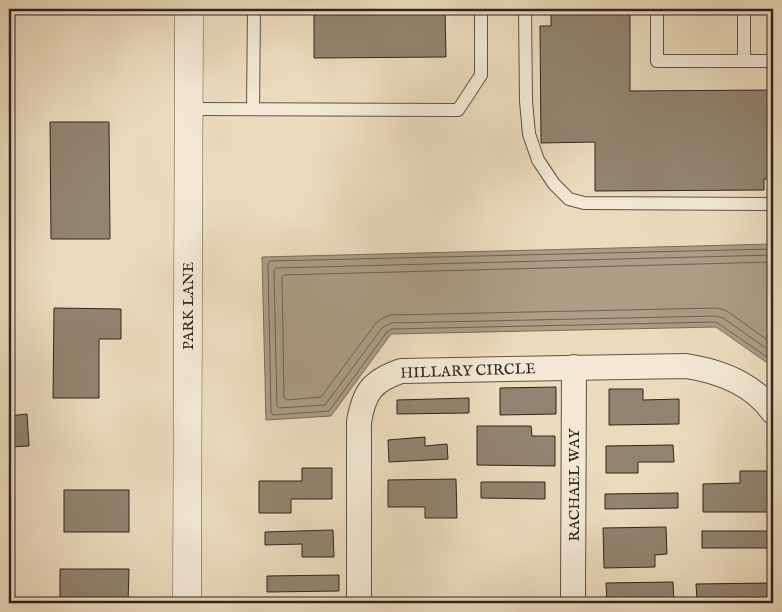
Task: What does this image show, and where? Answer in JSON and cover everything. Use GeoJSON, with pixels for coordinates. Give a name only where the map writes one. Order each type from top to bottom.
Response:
{"type":"FeatureCollection","features":[{"type":"Feature","properties":{"kind":"street","name":"PARK LANE"},"geometry":{"type":"LineString","coordinates":[[187,603],[189,9]]}},
{"type":"Feature","properties":{"kind":"street","name":"HILLARY CIRCLE"},"geometry":{"type":"LineString","coordinates":[[359,603],[359,422],[362,403],[371,388],[385,377],[401,371],[686,366],[721,374],[745,387],[766,403],[773,412]]}},
{"type":"Feature","properties":{"kind":"street","name":"RACHAEL WAY"},"geometry":{"type":"LineString","coordinates":[[574,368],[574,603]]}},
{"type":"Feature","properties":{"kind":"lane"},"geometry":{"type":"LineString","coordinates":[[254,9],[254,109]]}},
{"type":"Feature","properties":{"kind":"lane"},"geometry":{"type":"LineString","coordinates":[[190,109],[458,110],[481,75],[481,9]]}},
{"type":"Feature","properties":{"kind":"lane"},"geometry":{"type":"LineString","coordinates":[[526,9],[526,101],[529,134],[538,160],[554,184],[569,199],[584,203],[773,204]]}},
{"type":"Feature","properties":{"kind":"lane"},"geometry":{"type":"LineString","coordinates":[[657,9],[657,61],[773,62]]}},
{"type":"Feature","properties":{"kind":"lane"},"geometry":{"type":"LineString","coordinates":[[744,9],[744,61]]}},
{"type":"Feature","properties":{"kind":"water"},"geometry":{"type":"Polygon","coordinates":[[[773,244],[773,367],[716,327],[391,334],[331,416],[266,420],[262,257],[773,244]]]}},
{"type":"Feature","properties":{"kind":"building"},"geometry":{"type":"Polygon","coordinates":[[[314,9],[445,9],[446,57],[314,58],[314,9]]]}},
{"type":"Feature","properties":{"kind":"building"},"geometry":{"type":"Polygon","coordinates":[[[551,9],[630,9],[630,91],[773,90],[773,179],[764,179],[764,190],[595,191],[595,142],[541,143],[540,26],[551,26],[551,9]]]}},
{"type":"Feature","properties":{"kind":"building"},"geometry":{"type":"Polygon","coordinates":[[[50,122],[109,122],[110,239],[51,239],[50,122]]]}},
{"type":"Feature","properties":{"kind":"building"},"geometry":{"type":"Polygon","coordinates":[[[54,308],[121,309],[121,339],[99,339],[99,398],[53,398],[54,308]]]}},
{"type":"Feature","properties":{"kind":"building"},"geometry":{"type":"Polygon","coordinates":[[[556,387],[556,414],[500,415],[500,388],[556,387]]]}},
{"type":"Feature","properties":{"kind":"building"},"geometry":{"type":"Polygon","coordinates":[[[609,389],[643,389],[643,400],[679,399],[679,424],[609,425],[609,389]]]}},
{"type":"Feature","properties":{"kind":"building"},"geometry":{"type":"Polygon","coordinates":[[[469,398],[469,413],[397,414],[397,400],[469,398]]]}},
{"type":"Feature","properties":{"kind":"building"},"geometry":{"type":"Polygon","coordinates":[[[27,414],[29,446],[9,447],[9,416],[27,414]]]}},
{"type":"Feature","properties":{"kind":"building"},"geometry":{"type":"Polygon","coordinates":[[[477,426],[531,426],[532,436],[555,436],[555,466],[477,465],[477,426]]]}},
{"type":"Feature","properties":{"kind":"building"},"geometry":{"type":"Polygon","coordinates":[[[425,437],[425,446],[447,444],[448,459],[389,462],[388,440],[425,437]]]}},
{"type":"Feature","properties":{"kind":"building"},"geometry":{"type":"Polygon","coordinates":[[[673,445],[674,462],[638,462],[638,473],[606,473],[606,446],[673,445]]]}},
{"type":"Feature","properties":{"kind":"building"},"geometry":{"type":"Polygon","coordinates":[[[302,468],[332,468],[332,499],[291,499],[291,513],[259,513],[259,481],[302,481],[302,468]]]}},
{"type":"Feature","properties":{"kind":"building"},"geometry":{"type":"Polygon","coordinates":[[[740,471],[770,471],[771,512],[703,512],[703,484],[740,483],[740,471]]]}},
{"type":"Feature","properties":{"kind":"building"},"geometry":{"type":"Polygon","coordinates":[[[456,479],[457,518],[425,518],[425,507],[388,507],[388,480],[456,479]]]}},
{"type":"Feature","properties":{"kind":"building"},"geometry":{"type":"Polygon","coordinates":[[[481,482],[545,482],[545,499],[481,498],[481,482]]]}},
{"type":"Feature","properties":{"kind":"building"},"geometry":{"type":"Polygon","coordinates":[[[64,490],[129,490],[129,532],[64,532],[64,490]]]}},
{"type":"Feature","properties":{"kind":"building"},"geometry":{"type":"Polygon","coordinates":[[[678,493],[678,508],[605,509],[605,494],[678,493]]]}},
{"type":"Feature","properties":{"kind":"building"},"geometry":{"type":"Polygon","coordinates":[[[666,527],[667,554],[655,555],[655,567],[604,568],[603,528],[666,527]]]}},
{"type":"Feature","properties":{"kind":"building"},"geometry":{"type":"Polygon","coordinates":[[[333,530],[334,557],[302,557],[302,544],[265,545],[265,532],[333,530]]]}},
{"type":"Feature","properties":{"kind":"building"},"geometry":{"type":"Polygon","coordinates":[[[702,531],[768,531],[768,548],[702,548],[702,531]]]}},
{"type":"Feature","properties":{"kind":"building"},"geometry":{"type":"Polygon","coordinates":[[[60,569],[129,569],[128,603],[60,603],[60,569]]]}},
{"type":"Feature","properties":{"kind":"building"},"geometry":{"type":"Polygon","coordinates":[[[339,575],[339,591],[267,592],[267,576],[339,575]]]}},
{"type":"Feature","properties":{"kind":"building"},"geometry":{"type":"Polygon","coordinates":[[[673,582],[674,602],[607,603],[606,583],[673,582]]]}},
{"type":"Feature","properties":{"kind":"building"},"geometry":{"type":"Polygon","coordinates":[[[769,583],[770,600],[697,601],[696,584],[769,583]]]}}]}
